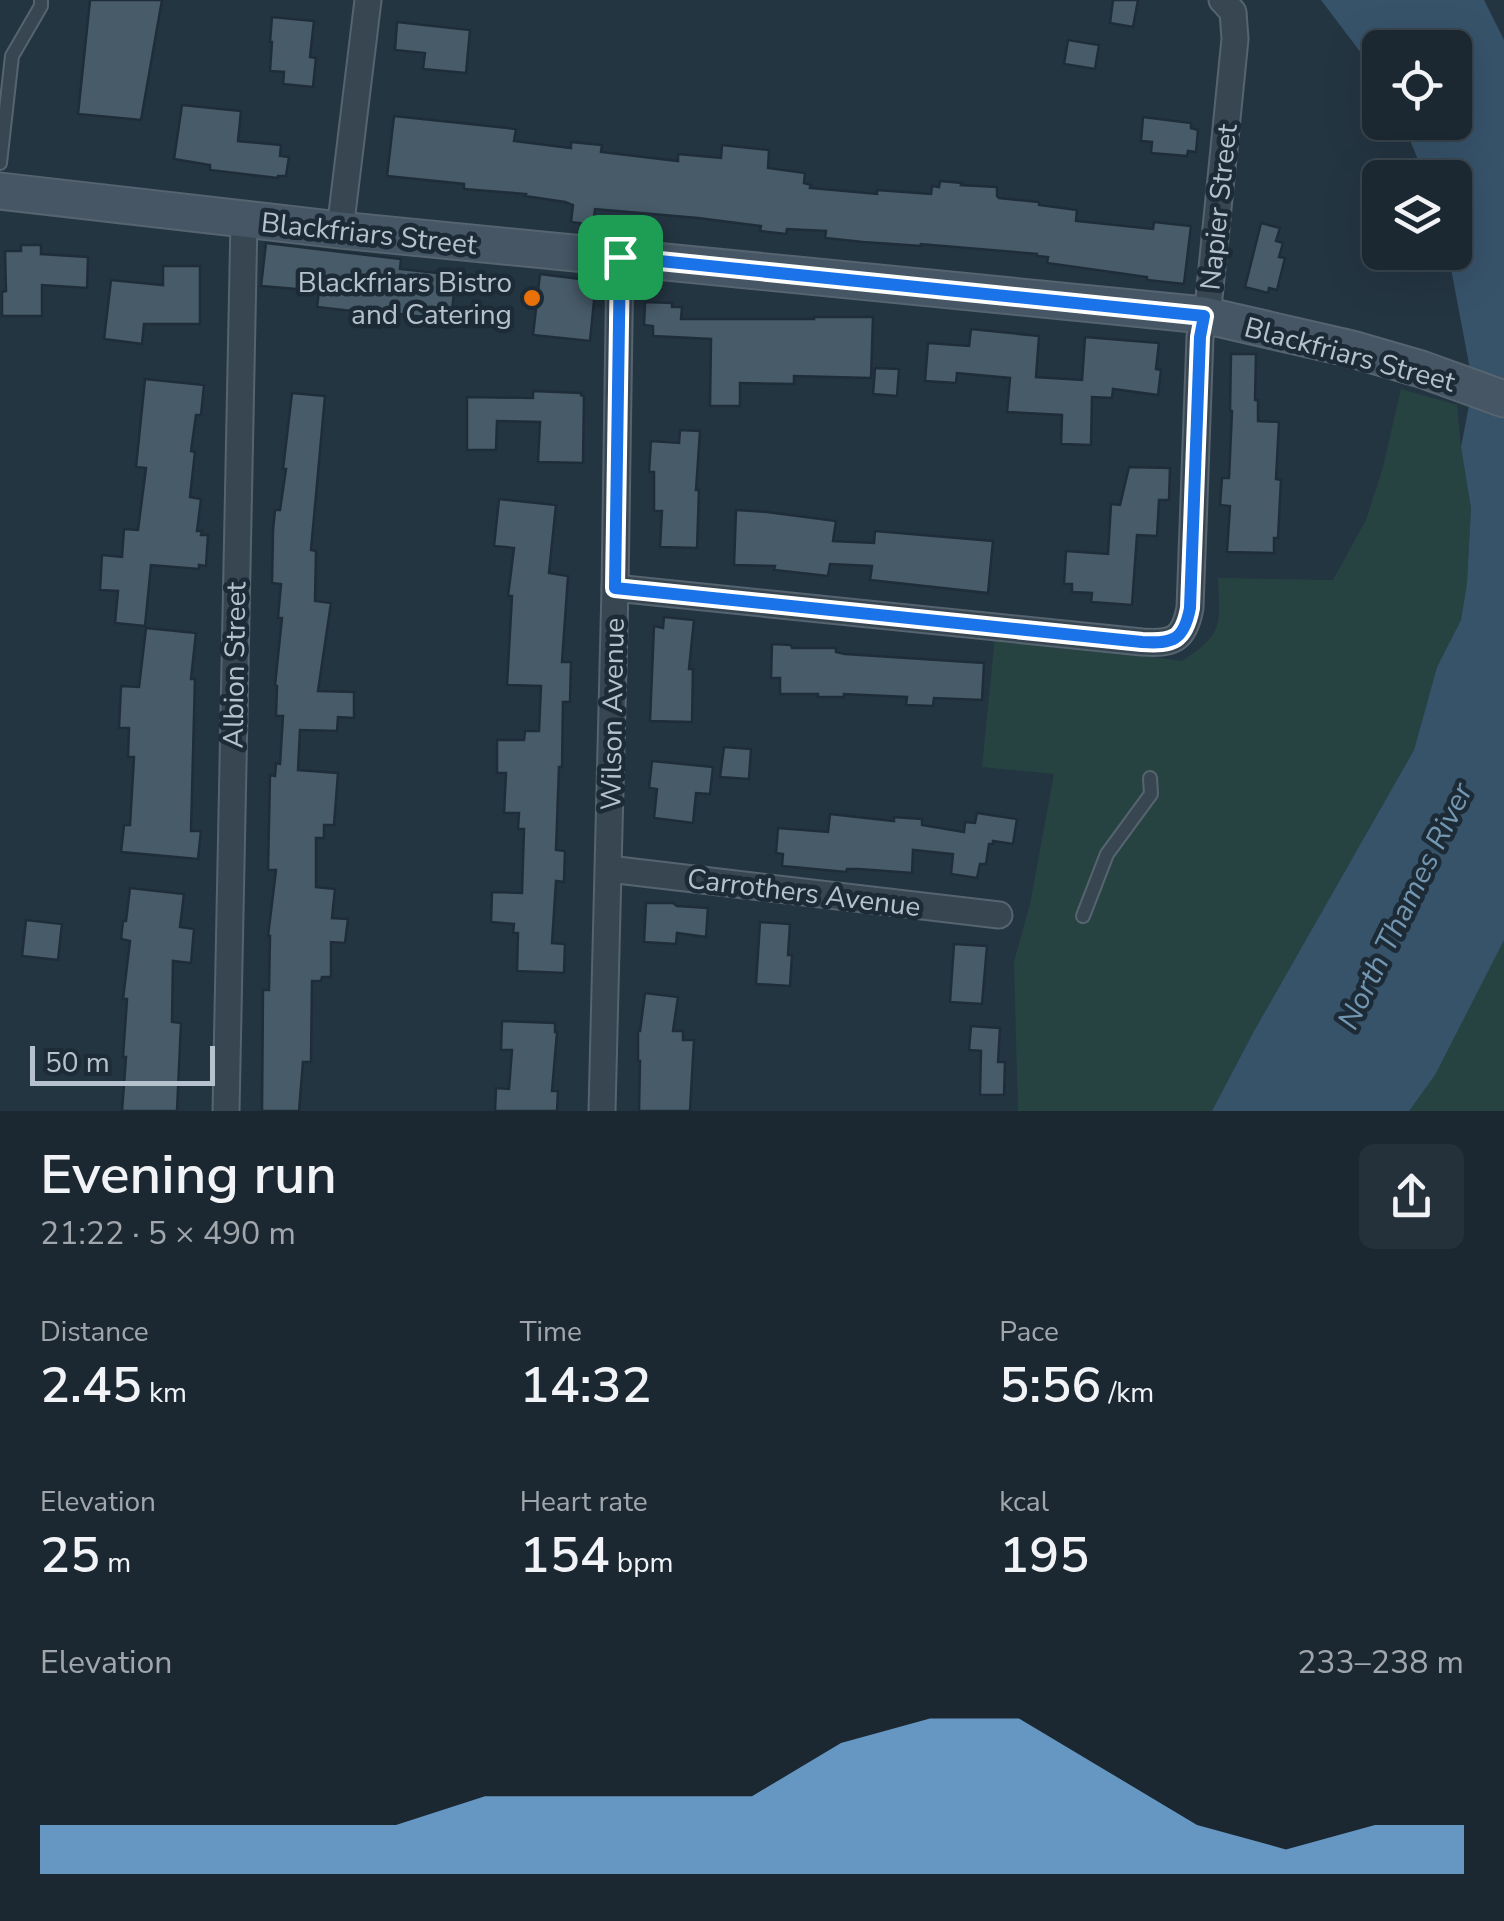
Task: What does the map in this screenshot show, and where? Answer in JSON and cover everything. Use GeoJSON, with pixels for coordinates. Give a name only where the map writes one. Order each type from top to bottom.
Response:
{"type":"FeatureCollection","features":[{"type":"Feature","properties":{"kind":"street"},"geometry":{"type":"LineString","coordinates":[[340,230],[368,0]]}},
{"type":"Feature","properties":{"kind":"street","name":"Napier Street"},"geometry":{"type":"LineString","coordinates":[[615,588],[1142,642],[1161,643],[1176,637],[1187,623],[1190,608],[1200,337],[1209,298],[1235,39],[1228,6]]}},
{"type":"Feature","properties":{"kind":"street","name":"Blackfriars Street"},"geometry":{"type":"LineString","coordinates":[[0,191],[340,230],[1204,316],[1421,368],[1504,399]]}},
{"type":"Feature","properties":{"kind":"street","name":"Albion Street"},"geometry":{"type":"LineString","coordinates":[[226,1111],[244,220]]}},
{"type":"Feature","properties":{"kind":"street","name":"Wilson Avenue"},"geometry":{"type":"LineString","coordinates":[[602,1111],[620,257]]}},
{"type":"Feature","properties":{"kind":"street","name":"Carrothers Avenue"},"geometry":{"type":"LineString","coordinates":[[609,869],[999,915]]}},
{"type":"Feature","properties":{"kind":"lane"},"geometry":{"type":"LineString","coordinates":[[0,162],[12,56],[42,0]]}},
{"type":"Feature","properties":{"kind":"lane"},"geometry":{"type":"LineString","coordinates":[[1083,916],[1107,854],[1151,794],[1150,778]]}},
{"type":"Feature","properties":{"kind":"green space"},"geometry":{"type":"Polygon","coordinates":[[[1401,389],[1457,405],[1471,508],[1461,620],[1437,667],[1414,750],[1212,1111],[1018,1111],[1014,962],[1030,904],[1054,774],[982,767],[995,636],[1182,661],[1206,643],[1216,627],[1218,578],[1333,580],[1366,520],[1401,389]]]}},
{"type":"Feature","properties":{"kind":"green space"},"geometry":{"type":"Polygon","coordinates":[[[1504,903],[1504,1111],[1404,1111],[1504,903]]]}},
{"type":"Feature","properties":{"kind":"water","name":"North Thames River"},"geometry":{"type":"Polygon","coordinates":[[[1321,0],[1484,0],[1504,40],[1504,940],[1435,1075],[1409,1111],[1212,1111],[1414,750],[1437,667],[1461,620],[1467,583],[1471,508],[1461,447],[1473,385],[1451,270],[1472,270],[1472,160],[1418,160],[1410,140],[1472,140],[1472,30],[1362,30],[1362,54],[1321,0]]]}},
{"type":"Feature","properties":{"kind":"building"},"geometry":{"type":"Polygon","coordinates":[[[90,0],[162,0],[141,120],[78,114],[90,0]]]}},
{"type":"Feature","properties":{"kind":"building"},"geometry":{"type":"Polygon","coordinates":[[[1113,0],[1138,0],[1133,27],[1110,23],[1113,0]]]}},
{"type":"Feature","properties":{"kind":"building"},"geometry":{"type":"Polygon","coordinates":[[[272,17],[314,21],[310,57],[316,58],[313,87],[283,84],[284,72],[270,71],[272,17]]]}},
{"type":"Feature","properties":{"kind":"building"},"geometry":{"type":"Polygon","coordinates":[[[397,22],[470,30],[466,73],[423,69],[425,53],[395,50],[397,22]]]}},
{"type":"Feature","properties":{"kind":"building"},"geometry":{"type":"Polygon","coordinates":[[[1068,40],[1099,45],[1095,69],[1064,64],[1068,40]]]}},
{"type":"Feature","properties":{"kind":"building"},"geometry":{"type":"Polygon","coordinates":[[[182,105],[241,111],[238,141],[281,145],[280,156],[289,157],[286,176],[210,170],[210,165],[174,159],[182,105]]]}},
{"type":"Feature","properties":{"kind":"building"},"geometry":{"type":"Polygon","coordinates":[[[394,116],[516,129],[514,141],[571,148],[571,142],[602,145],[601,152],[678,161],[678,154],[721,158],[722,145],[769,150],[768,168],[805,173],[804,183],[810,188],[931,194],[932,186],[939,187],[940,181],[962,183],[997,187],[999,198],[1077,210],[1076,221],[1153,229],[1154,222],[1191,226],[1184,284],[1047,263],[1048,257],[1037,254],[825,238],[826,231],[787,229],[786,234],[760,231],[761,226],[698,218],[595,209],[593,225],[571,222],[573,205],[565,202],[464,189],[464,184],[387,176],[394,116]]]}},
{"type":"Feature","properties":{"kind":"building"},"geometry":{"type":"Polygon","coordinates":[[[1143,117],[1191,123],[1191,128],[1198,130],[1196,152],[1188,151],[1187,156],[1151,153],[1152,142],[1141,141],[1143,117]]]}},
{"type":"Feature","properties":{"kind":"building"},"geometry":{"type":"Polygon","coordinates":[[[1261,223],[1280,228],[1276,241],[1283,243],[1279,257],[1285,258],[1277,290],[1269,288],[1268,293],[1245,287],[1261,223]]]}},
{"type":"Feature","properties":{"kind":"building"},"geometry":{"type":"Polygon","coordinates":[[[266,243],[401,259],[400,269],[456,275],[450,328],[431,326],[432,318],[383,312],[381,328],[360,325],[361,312],[317,307],[319,291],[261,286],[266,243]]]}},
{"type":"Feature","properties":{"kind":"building"},"geometry":{"type":"Polygon","coordinates":[[[21,245],[41,245],[41,254],[88,257],[87,288],[42,285],[42,316],[2,316],[5,251],[21,251],[21,245]]]}},
{"type":"Feature","properties":{"kind":"building"},"geometry":{"type":"Polygon","coordinates":[[[163,266],[200,266],[200,324],[144,324],[142,344],[104,339],[111,280],[163,285],[163,266]]]}},
{"type":"Feature","properties":{"kind":"building"},"geometry":{"type":"Polygon","coordinates":[[[540,274],[596,281],[590,341],[533,335],[540,274]]]}},
{"type":"Feature","properties":{"kind":"building"},"geometry":{"type":"Polygon","coordinates":[[[645,302],[682,307],[681,319],[873,317],[871,378],[794,376],[794,384],[740,383],[740,406],[710,406],[711,339],[653,336],[653,326],[644,325],[645,302]]]}},
{"type":"Feature","properties":{"kind":"building"},"geometry":{"type":"Polygon","coordinates":[[[971,329],[1039,336],[1036,377],[1082,380],[1085,337],[1159,343],[1158,395],[1113,389],[1112,398],[1092,397],[1091,445],[1061,444],[1062,415],[1007,412],[1010,378],[957,373],[956,383],[925,381],[928,343],[969,346],[971,329]]]}},
{"type":"Feature","properties":{"kind":"building"},"geometry":{"type":"Polygon","coordinates":[[[1231,354],[1256,354],[1258,421],[1279,422],[1276,479],[1281,480],[1274,553],[1227,552],[1230,506],[1220,505],[1222,478],[1229,478],[1231,354]]]}},
{"type":"Feature","properties":{"kind":"building"},"geometry":{"type":"Polygon","coordinates":[[[875,368],[899,369],[897,396],[873,394],[875,368]]]}},
{"type":"Feature","properties":{"kind":"building"},"geometry":{"type":"Polygon","coordinates":[[[145,379],[204,385],[191,451],[195,452],[190,497],[201,499],[197,531],[208,535],[206,566],[199,565],[199,569],[151,565],[145,626],[115,623],[118,591],[100,590],[102,555],[122,557],[124,529],[138,530],[146,468],[136,467],[145,379]]]}},
{"type":"Feature","properties":{"kind":"building"},"geometry":{"type":"Polygon","coordinates":[[[533,391],[584,396],[583,463],[538,462],[540,422],[497,421],[496,450],[467,450],[467,397],[533,398],[533,391]]]}},
{"type":"Feature","properties":{"kind":"building"},"geometry":{"type":"Polygon","coordinates":[[[292,393],[325,396],[311,550],[316,551],[315,601],[331,603],[318,691],[354,692],[354,718],[338,717],[337,731],[300,730],[298,770],[338,773],[334,825],[324,825],[324,838],[316,838],[316,887],[335,889],[332,918],[348,919],[345,943],[331,942],[331,977],[312,981],[311,1062],[303,1062],[299,1111],[262,1111],[263,990],[269,990],[268,936],[276,870],[268,870],[270,775],[275,776],[276,763],[280,764],[283,716],[276,716],[282,618],[278,618],[281,584],[272,583],[273,530],[286,469],[292,393]]]}},
{"type":"Feature","properties":{"kind":"building"},"geometry":{"type":"Polygon","coordinates":[[[680,430],[700,431],[697,548],[660,547],[662,511],[654,511],[654,472],[649,472],[651,441],[679,443],[680,430]]]}},
{"type":"Feature","properties":{"kind":"building"},"geometry":{"type":"Polygon","coordinates":[[[1129,467],[1170,468],[1169,500],[1159,500],[1157,536],[1137,535],[1132,605],[1091,602],[1092,593],[1072,592],[1072,584],[1064,584],[1066,551],[1108,554],[1111,504],[1120,505],[1129,467]]]}},
{"type":"Feature","properties":{"kind":"building"},"geometry":{"type":"Polygon","coordinates":[[[499,499],[556,505],[549,573],[568,576],[562,662],[571,662],[570,702],[563,702],[556,850],[565,851],[564,882],[556,881],[552,943],[565,944],[564,973],[517,971],[518,933],[513,933],[514,924],[491,922],[492,892],[522,893],[524,829],[518,829],[519,813],[504,813],[506,773],[497,773],[497,740],[524,740],[525,731],[539,731],[541,686],[507,685],[512,596],[508,596],[514,548],[494,546],[499,499]]]}},
{"type":"Feature","properties":{"kind":"building"},"geometry":{"type":"Polygon","coordinates":[[[736,510],[836,521],[833,541],[874,543],[875,531],[993,541],[988,593],[870,580],[872,566],[830,564],[828,576],[774,570],[775,566],[734,565],[736,510]]]}},
{"type":"Feature","properties":{"kind":"building"},"geometry":{"type":"Polygon","coordinates":[[[664,617],[694,620],[689,669],[693,669],[692,722],[650,721],[654,626],[663,628],[664,617]]]}},
{"type":"Feature","properties":{"kind":"building"},"geometry":{"type":"Polygon","coordinates":[[[146,628],[196,633],[191,679],[195,679],[191,831],[201,831],[198,859],[121,852],[124,825],[130,825],[134,757],[128,757],[129,728],[119,728],[121,686],[139,687],[146,628]]]}},
{"type":"Feature","properties":{"kind":"building"},"geometry":{"type":"Polygon","coordinates":[[[772,644],[836,648],[836,652],[845,654],[984,663],[982,700],[934,698],[933,706],[906,705],[907,697],[780,694],[780,678],[771,678],[772,644]]]}},
{"type":"Feature","properties":{"kind":"building"},"geometry":{"type":"Polygon","coordinates":[[[724,747],[751,749],[749,779],[720,777],[724,747]]]}},
{"type":"Feature","properties":{"kind":"building"},"geometry":{"type":"Polygon","coordinates":[[[652,761],[713,767],[710,794],[696,793],[693,823],[654,818],[657,789],[649,788],[652,761]]]}},
{"type":"Feature","properties":{"kind":"building"},"geometry":{"type":"Polygon","coordinates":[[[977,813],[1017,819],[1013,844],[989,844],[986,864],[980,864],[977,878],[951,874],[953,854],[913,850],[912,873],[782,866],[783,854],[776,853],[778,828],[828,832],[830,814],[894,821],[894,817],[922,819],[922,825],[964,832],[965,822],[975,823],[977,813]]]}},
{"type":"Feature","properties":{"kind":"building"},"geometry":{"type":"Polygon","coordinates":[[[130,888],[184,894],[180,927],[194,929],[191,963],[173,961],[172,1022],[181,1023],[177,1111],[122,1111],[127,999],[123,999],[130,941],[121,939],[130,888]]]}},
{"type":"Feature","properties":{"kind":"building"},"geometry":{"type":"Polygon","coordinates":[[[646,903],[708,908],[706,937],[677,933],[676,944],[644,942],[646,903]]]}},
{"type":"Feature","properties":{"kind":"building"},"geometry":{"type":"Polygon","coordinates":[[[26,920],[62,924],[58,960],[22,956],[26,920]]]}},
{"type":"Feature","properties":{"kind":"building"},"geometry":{"type":"Polygon","coordinates":[[[760,922],[790,924],[790,986],[756,984],[760,922]]]}},
{"type":"Feature","properties":{"kind":"building"},"geometry":{"type":"Polygon","coordinates":[[[954,944],[987,946],[982,1004],[950,1002],[954,944]]]}},
{"type":"Feature","properties":{"kind":"building"},"geometry":{"type":"Polygon","coordinates":[[[645,993],[678,997],[673,1031],[683,1031],[683,1040],[694,1040],[690,1111],[639,1111],[638,1031],[645,993]]]}},
{"type":"Feature","properties":{"kind":"building"},"geometry":{"type":"Polygon","coordinates":[[[502,1021],[555,1023],[552,1091],[558,1091],[557,1111],[495,1111],[496,1088],[509,1089],[512,1050],[501,1050],[502,1021]]]}},
{"type":"Feature","properties":{"kind":"building"},"geometry":{"type":"Polygon","coordinates":[[[971,1026],[1000,1028],[998,1062],[1005,1062],[1004,1095],[980,1095],[981,1051],[969,1050],[971,1026]]]}},
{"type":"Feature","properties":{"kind":"place","name":"Blackfriars Bistro and Catering"},"geometry":{"type":"Point","coordinates":[532,298]}},
{"type":"Feature","properties":{"kind":"route"},"geometry":{"type":"LineString","coordinates":[[620,257],[1204,316],[1190,608],[1182,632],[1170,642],[1142,642],[615,588],[620,257]]}}]}
